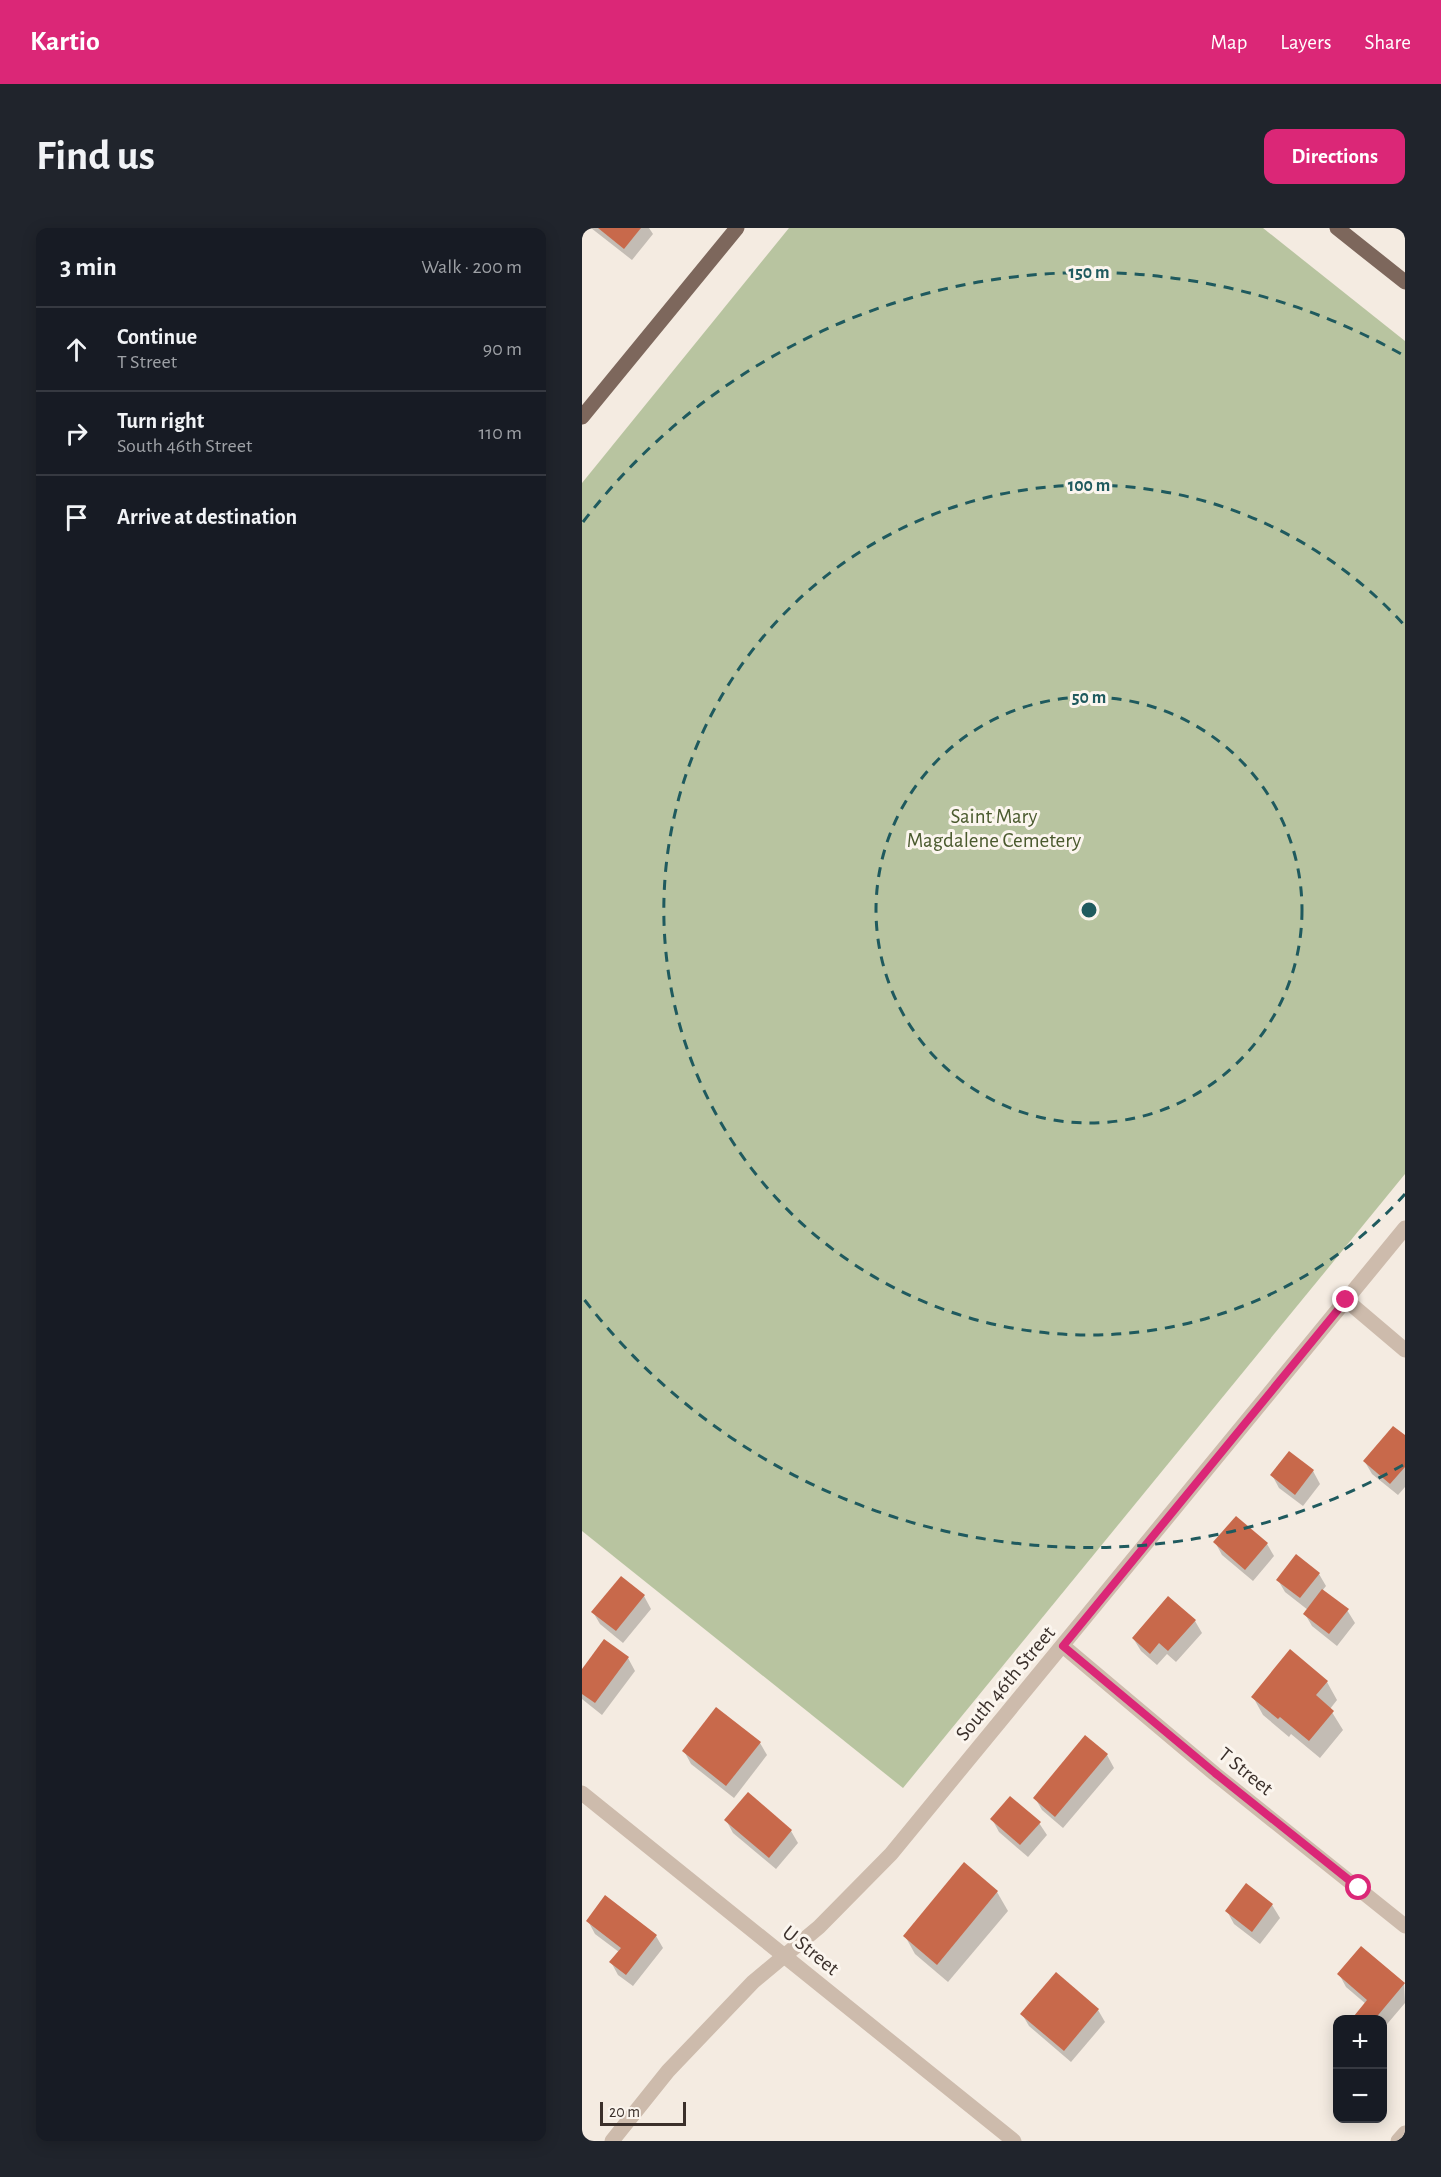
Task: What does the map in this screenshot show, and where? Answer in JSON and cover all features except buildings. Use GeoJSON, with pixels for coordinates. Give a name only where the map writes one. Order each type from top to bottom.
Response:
{"type":"FeatureCollection","features":[{"type":"Feature","properties":{"kind":"main road"},"geometry":{"type":"LineString","coordinates":[[582,417],[737,228]]}},
{"type":"Feature","properties":{"kind":"main road"},"geometry":{"type":"LineString","coordinates":[[1337,228],[1405,282]]}},
{"type":"Feature","properties":{"kind":"street","name":"South 46th Street"},"geometry":{"type":"LineString","coordinates":[[612,2141],[668,2072],[753,1982],[819,1927],[891,1854],[1405,1228]]}},
{"type":"Feature","properties":{"kind":"street"},"geometry":{"type":"LineString","coordinates":[[1346,1300],[1405,1350]]}},
{"type":"Feature","properties":{"kind":"street","name":"T Street"},"geometry":{"type":"LineString","coordinates":[[1063,1646],[1215,1773],[1405,1926]]}},
{"type":"Feature","properties":{"kind":"street","name":"U Street"},"geometry":{"type":"LineString","coordinates":[[582,1793],[1014,2141]]}},
{"type":"Feature","properties":{"kind":"street"},"geometry":{"type":"LineString","coordinates":[[1398,2141],[1405,2133]]}},
{"type":"Feature","properties":{"kind":"green space","name":"Saint Mary Magdalene Cemetery"},"geometry":{"type":"Polygon","coordinates":[[[789,228],[1263,228],[1405,341],[1405,1174],[903,1788],[582,1531],[582,483],[789,228]]]}},
{"type":"Feature","properties":{"kind":"route"},"geometry":{"type":"LineString","coordinates":[[1346,1300],[1063,1646],[1215,1773],[1359,1888]]}}]}
